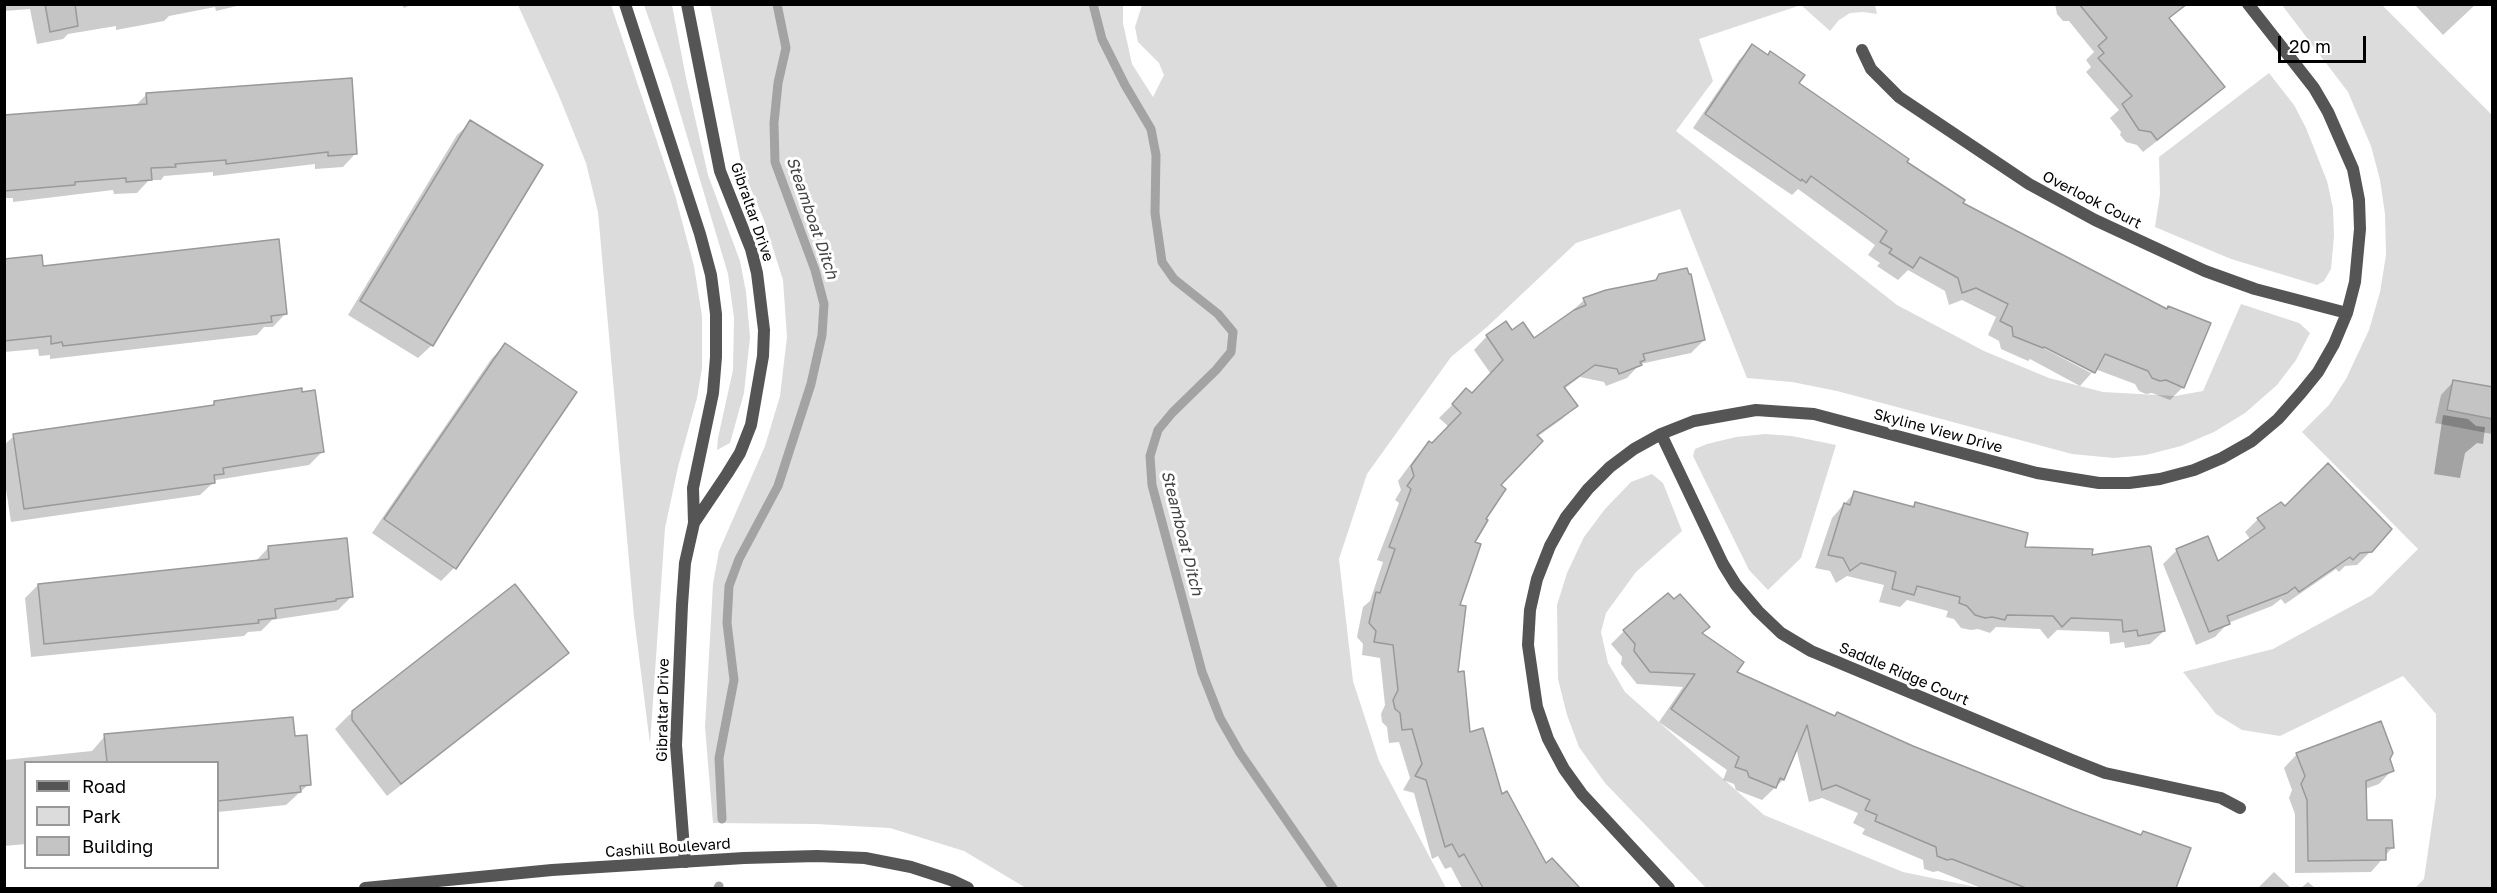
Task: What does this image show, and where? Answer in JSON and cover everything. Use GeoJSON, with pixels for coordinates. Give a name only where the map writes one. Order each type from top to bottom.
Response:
{"type":"FeatureCollection","features":[{"type":"Feature","properties":{"kind":"street","name":"Gibraltar Drive"},"geometry":{"type":"LineString","coordinates":[[626,4],[700,234],[711,275],[716,314],[716,357],[712,393],[693,488],[694,523],[685,563],[677,693],[676,745],[685,862]]}},
{"type":"Feature","properties":{"kind":"street","name":"Gibraltar Drive"},"geometry":{"type":"LineString","coordinates":[[687,4],[720,171],[751,249],[764,330],[763,356],[751,425],[727,474],[694,523]]}},
{"type":"Feature","properties":{"kind":"street","name":"Skyline View Drive"},"geometry":{"type":"LineString","coordinates":[[1669,888],[1600,816],[1564,769],[1548,739],[1537,707],[1528,645],[1530,610],[1537,579],[1550,546],[1566,517],[1588,489],[1610,467],[1634,449],[1661,434],[1694,421],[1756,410],[1784,410],[1851,422],[2061,478],[2109,483],[2160,479],[2194,470],[2252,441],[2278,419],[2318,372],[2334,344],[2347,313],[2355,282],[2360,229],[2359,200],[2353,169],[2341,139],[2314,88],[2248,4]]}},
{"type":"Feature","properties":{"kind":"street","name":"Overlook Court"},"geometry":{"type":"LineString","coordinates":[[1862,50],[1871,69],[1899,97],[2019,178],[2095,220],[2205,271],[2255,289],[2347,313]]}},
{"type":"Feature","properties":{"kind":"street","name":"Saddle Ridge Court"},"geometry":{"type":"LineString","coordinates":[[1661,434],[1722,564],[1750,602],[1781,633],[1810,651],[2105,773],[2221,798],[2240,808]]}},
{"type":"Feature","properties":{"kind":"street","name":"Cashill Boulevard"},"geometry":{"type":"LineString","coordinates":[[365,888],[552,870],[773,857],[865,858],[911,867],[968,888]]}},
{"type":"Feature","properties":{"kind":"green space"},"geometry":{"type":"Polygon","coordinates":[[[518,5],[611,5],[675,195],[694,266],[702,316],[702,368],[697,398],[678,467],[665,528],[650,744],[634,617],[598,212],[586,163],[518,5]]]}},
{"type":"Feature","properties":{"kind":"green space"},"geometry":{"type":"Polygon","coordinates":[[[644,5],[672,5],[708,175],[740,261],[746,292],[750,337],[744,393],[730,443],[717,450],[733,370],[734,318],[728,274],[670,79],[644,5]]]}},
{"type":"Feature","properties":{"kind":"green space"},"geometry":{"type":"Polygon","coordinates":[[[710,5],[1123,5],[1123,23],[1132,64],[1153,97],[1164,75],[1159,63],[1138,42],[1135,27],[1142,5],[1801,5],[1699,39],[1713,81],[1676,131],[1897,305],[1984,351],[2049,378],[2103,392],[2175,396],[2203,391],[2241,304],[2299,323],[2310,333],[2296,360],[2277,385],[2245,413],[2214,432],[2181,446],[2146,455],[2114,458],[2072,454],[1837,391],[1792,382],[1747,378],[1680,209],[1576,243],[1487,327],[1451,357],[1367,474],[1339,559],[1353,681],[1379,761],[1446,888],[1026,888],[964,851],[890,828],[816,824],[713,823],[705,727],[713,584],[719,551],[765,446],[780,396],[787,337],[783,280],[764,220],[742,168],[710,5]]]}},
{"type":"Feature","properties":{"kind":"green space"},"geometry":{"type":"Polygon","coordinates":[[[1801,5],[1875,5],[1877,14],[1850,13],[1839,20],[1830,31],[1801,5]]]}},
{"type":"Feature","properties":{"kind":"green space"},"geometry":{"type":"Polygon","coordinates":[[[2282,5],[2382,5],[2492,115],[2492,888],[2415,888],[2424,879],[2436,796],[2436,714],[2403,676],[2280,736],[2242,730],[2216,714],[2183,672],[2273,649],[2372,595],[2418,549],[2302,432],[2329,405],[2346,379],[2369,330],[2380,292],[2386,255],[2385,214],[2380,180],[2371,146],[2348,92],[2282,5]]]}},
{"type":"Feature","properties":{"kind":"green space"},"geometry":{"type":"Polygon","coordinates":[[[2269,73],[2294,105],[2306,128],[2327,181],[2333,208],[2334,236],[2331,269],[2324,281],[2317,285],[2231,259],[2155,227],[2160,194],[2159,157],[2269,73]]]}},
{"type":"Feature","properties":{"kind":"green space"},"geometry":{"type":"Polygon","coordinates":[[[1765,434],[1792,436],[1836,445],[1801,558],[1768,590],[1749,570],[1693,456],[1695,449],[1707,444],[1736,437],[1765,434]]]}},
{"type":"Feature","properties":{"kind":"green space"},"geometry":{"type":"Polygon","coordinates":[[[1652,474],[1663,483],[1682,531],[1636,572],[1606,613],[1601,632],[1608,663],[1625,692],[1764,815],[1903,872],[1981,888],[1706,888],[1605,783],[1579,747],[1567,715],[1558,679],[1557,605],[1567,573],[1584,537],[1605,509],[1631,482],[1652,474]]]}},
{"type":"Feature","properties":{"kind":"shaded area"},"geometry":{"type":"Polygon","coordinates":[[[2443,415],[2468,419],[2476,426],[2485,427],[2483,444],[2477,443],[2465,453],[2460,478],[2434,474],[2443,415]]]}},
{"type":"Feature","properties":{"kind":"building"},"geometry":{"type":"Polygon","coordinates":[[[45,4],[75,4],[78,26],[50,32],[45,4]]]}},
{"type":"Feature","properties":{"kind":"building"},"geometry":{"type":"Polygon","coordinates":[[[2079,4],[2187,4],[2169,18],[2225,87],[2157,140],[2151,132],[2139,130],[2122,104],[2132,96],[2098,58],[2104,53],[2098,46],[2107,38],[2079,4]]]}},
{"type":"Feature","properties":{"kind":"building"},"geometry":{"type":"Polygon","coordinates":[[[1752,44],[1768,55],[1770,51],[1805,75],[1799,83],[1909,159],[1907,162],[1965,200],[1963,203],[2167,309],[2168,306],[2211,323],[2184,388],[2166,380],[2160,381],[2152,378],[2148,371],[2105,354],[2095,373],[2044,347],[2013,336],[2012,327],[2000,321],[2008,304],[1976,288],[1962,293],[1958,278],[1920,257],[1913,268],[1889,253],[1892,249],[1880,242],[1887,231],[1811,176],[1806,183],[1802,179],[1801,181],[1705,114],[1752,44]]]}},
{"type":"Feature","properties":{"kind":"building"},"geometry":{"type":"Polygon","coordinates":[[[352,78],[357,154],[328,156],[328,152],[226,164],[226,160],[175,164],[176,167],[151,168],[152,180],[126,182],[126,178],[4,191],[4,115],[147,104],[146,93],[352,78]]]}},
{"type":"Feature","properties":{"kind":"building"},"geometry":{"type":"Polygon","coordinates":[[[470,120],[543,165],[433,346],[360,301],[470,120]]]}},
{"type":"Feature","properties":{"kind":"building"},"geometry":{"type":"Polygon","coordinates":[[[279,239],[287,314],[271,316],[272,322],[63,346],[62,342],[51,344],[51,336],[4,341],[4,259],[42,255],[43,266],[279,239]]]}},
{"type":"Feature","properties":{"kind":"building"},"geometry":{"type":"Polygon","coordinates":[[[1687,268],[1691,274],[1705,340],[1643,354],[1645,360],[1640,362],[1642,365],[1619,374],[1617,369],[1595,365],[1564,387],[1578,406],[1537,435],[1543,441],[1501,485],[1506,489],[1486,519],[1488,520],[1475,542],[1481,544],[1460,605],[1466,606],[1458,672],[1464,671],[1470,732],[1483,728],[1502,794],[1507,791],[1546,863],[1552,858],[1580,888],[1483,888],[1464,854],[1459,857],[1452,844],[1445,847],[1426,780],[1415,776],[1422,764],[1412,729],[1402,730],[1400,713],[1395,709],[1393,700],[1398,690],[1393,645],[1374,642],[1376,631],[1369,623],[1376,592],[1380,593],[1395,549],[1389,547],[1411,489],[1407,486],[1414,476],[1411,466],[1429,441],[1432,443],[1461,413],[1452,404],[1466,388],[1472,393],[1503,360],[1486,335],[1506,321],[1512,330],[1523,322],[1534,338],[1574,310],[1586,305],[1583,298],[1606,290],[1656,280],[1659,274],[1687,268]]]}},
{"type":"Feature","properties":{"kind":"building"},"geometry":{"type":"Polygon","coordinates":[[[505,343],[577,392],[456,569],[384,519],[505,343]]]}},
{"type":"Feature","properties":{"kind":"building"},"geometry":{"type":"Polygon","coordinates":[[[2453,380],[2493,387],[2493,419],[2447,410],[2453,380]]]}},
{"type":"Feature","properties":{"kind":"building"},"geometry":{"type":"Polygon","coordinates":[[[302,388],[302,392],[315,390],[324,452],[223,468],[224,474],[214,475],[215,483],[24,509],[13,434],[214,405],[214,401],[302,388]]]}},
{"type":"Feature","properties":{"kind":"building"},"geometry":{"type":"Polygon","coordinates":[[[2328,463],[2392,529],[2372,552],[2360,553],[2353,560],[2350,557],[2299,592],[2295,587],[2287,593],[2227,616],[2230,624],[2209,632],[2176,549],[2208,536],[2218,561],[2265,528],[2257,518],[2281,502],[2285,506],[2328,463]]]}},
{"type":"Feature","properties":{"kind":"building"},"geometry":{"type":"Polygon","coordinates":[[[1854,491],[1914,507],[1915,502],[2028,533],[2025,547],[2093,549],[2092,555],[2149,546],[2165,631],[2138,636],[2137,630],[2123,632],[2122,620],[2071,618],[2062,627],[2053,616],[2007,615],[2005,620],[1985,618],[1975,615],[1967,606],[1959,603],[1960,597],[1917,586],[1914,595],[1892,589],[1896,572],[1861,563],[1850,571],[1843,558],[1828,555],[1844,503],[1850,505],[1854,491]]]}},
{"type":"Feature","properties":{"kind":"building"},"geometry":{"type":"Polygon","coordinates":[[[347,538],[353,597],[275,609],[276,618],[258,620],[259,623],[44,644],[38,584],[269,559],[268,546],[347,538]]]}},
{"type":"Feature","properties":{"kind":"building"},"geometry":{"type":"Polygon","coordinates":[[[515,584],[569,653],[401,784],[352,720],[352,711],[515,584]]]}},
{"type":"Feature","properties":{"kind":"building"},"geometry":{"type":"Polygon","coordinates":[[[1668,593],[1674,599],[1680,594],[1710,627],[1702,633],[1744,662],[1737,672],[1835,716],[1837,712],[1913,746],[2073,810],[2141,835],[2143,831],[2191,848],[2176,888],[2026,888],[1952,859],[1947,860],[1937,856],[1936,847],[1875,821],[1877,815],[1865,810],[1870,800],[1836,785],[1822,790],[1807,725],[1784,780],[1780,778],[1776,788],[1749,777],[1747,771],[1735,767],[1739,757],[1671,709],[1695,674],[1650,672],[1634,651],[1635,644],[1623,630],[1668,593]]]}},
{"type":"Feature","properties":{"kind":"building"},"geometry":{"type":"Polygon","coordinates":[[[293,717],[295,736],[307,735],[311,785],[300,786],[301,792],[219,801],[219,761],[107,761],[104,734],[293,717]]]}},
{"type":"Feature","properties":{"kind":"building"},"geometry":{"type":"Polygon","coordinates":[[[2381,721],[2393,753],[2390,759],[2394,771],[2366,781],[2367,820],[2392,820],[2394,848],[2386,848],[2386,860],[2308,861],[2307,800],[2301,784],[2305,776],[2296,753],[2381,721]]]}},
{"type":"Feature","properties":{"kind":"waterway","name":"Steamboat Ditch"},"geometry":{"type":"LineString","coordinates":[[722,819],[719,758],[734,680],[727,623],[729,586],[739,559],[778,486],[811,384],[822,335],[824,304],[815,270],[775,162],[774,123],[778,83],[786,48],[777,4]]}},
{"type":"Feature","properties":{"kind":"waterway","name":"Steamboat Ditch"},"geometry":{"type":"LineString","coordinates":[[1093,4],[1102,39],[1151,129],[1156,155],[1155,213],[1162,262],[1174,279],[1218,314],[1233,332],[1231,352],[1158,430],[1150,456],[1152,485],[1202,672],[1220,718],[1240,753],[1333,888]]}}]}
